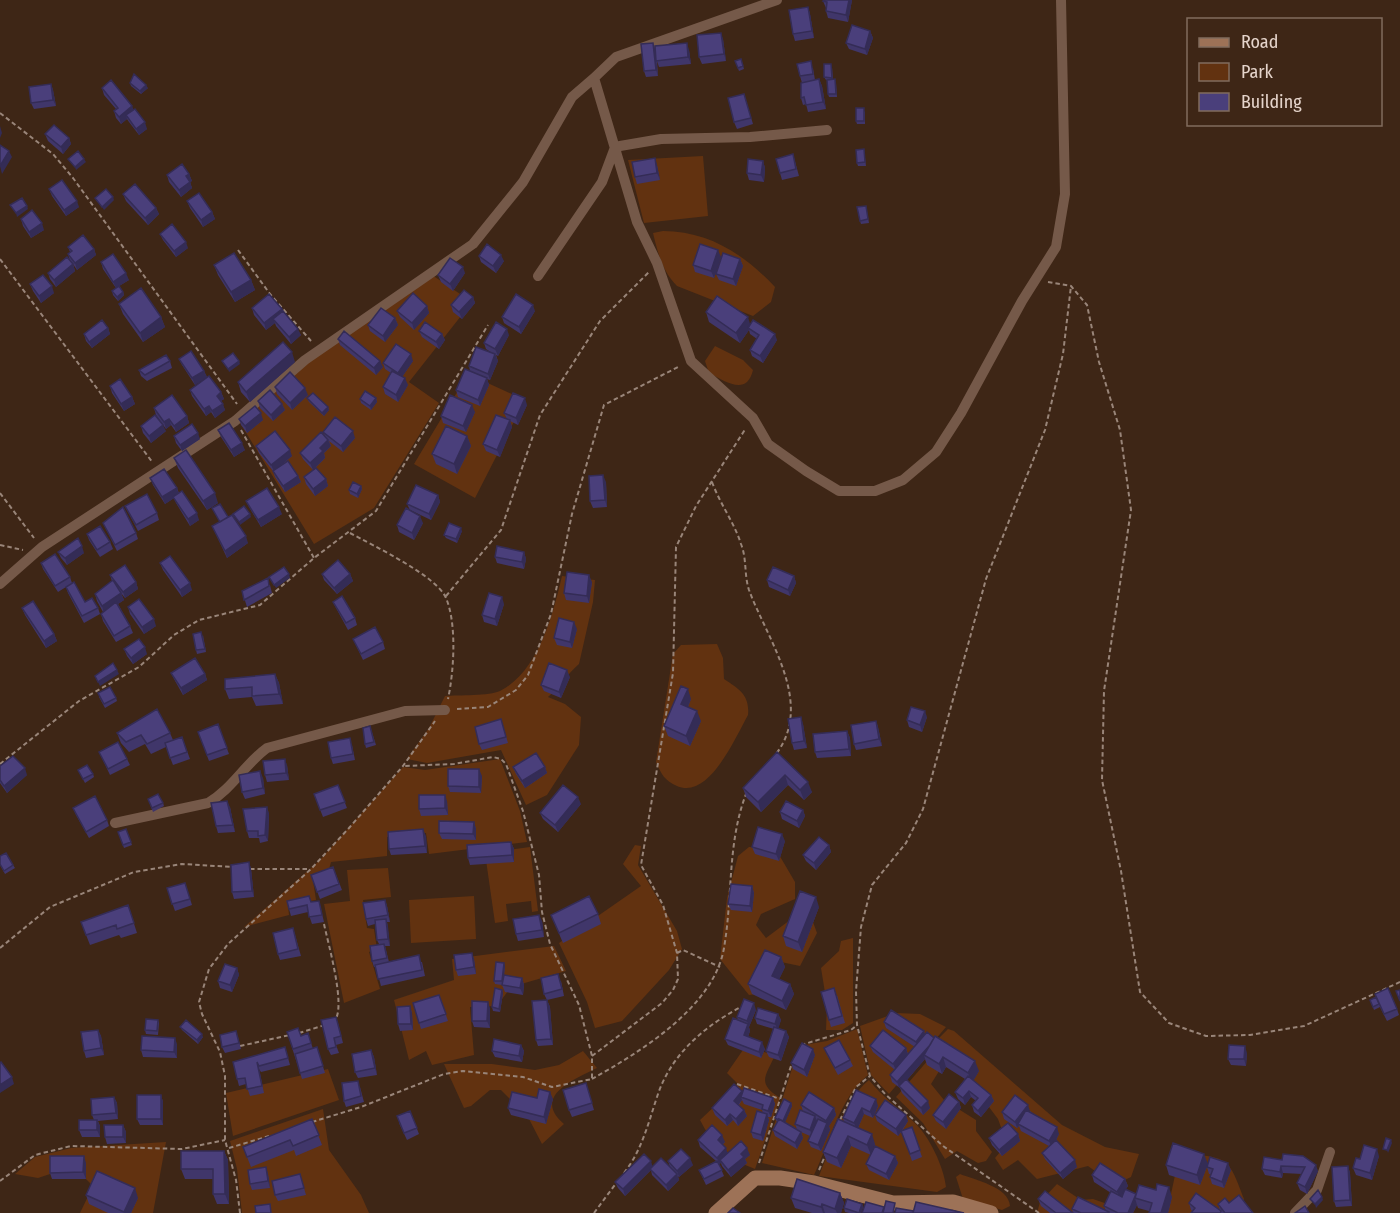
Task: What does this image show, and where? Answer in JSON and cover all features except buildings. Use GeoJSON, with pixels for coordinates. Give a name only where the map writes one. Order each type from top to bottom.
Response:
{"type":"FeatureCollection","features":[{"type":"Feature","properties":{"kind":"street"},"geometry":{"type":"LineString","coordinates":[[0,584],[42,547],[239,417],[319,350],[472,244],[523,182],[572,97],[616,57],[777,0]]}},
{"type":"Feature","properties":{"kind":"street"},"geometry":{"type":"LineString","coordinates":[[594,78],[637,222],[657,263],[691,362],[753,418],[768,444],[839,491],[875,491],[903,480],[936,452],[961,413],[983,368],[1056,247],[1065,194],[1061,0]]}},
{"type":"Feature","properties":{"kind":"street"},"geometry":{"type":"LineString","coordinates":[[538,276],[602,182],[614,150],[620,146],[661,139],[750,137],[828,130]]}},
{"type":"Feature","properties":{"kind":"street"},"geometry":{"type":"LineString","coordinates":[[115,823],[208,803],[232,784],[253,758],[277,744],[405,711],[445,710]]}},
{"type":"Feature","properties":{"kind":"street"},"geometry":{"type":"LineString","coordinates":[[1295,1213],[1317,1190],[1330,1152]]}},
{"type":"Feature","properties":{"kind":"street"},"geometry":{"type":"LineString","coordinates":[[716,1213],[755,1178],[780,1178],[814,1183],[893,1203],[953,1202],[991,1213]]}},
{"type":"Feature","properties":{"kind":"path"},"geometry":{"type":"LineString","coordinates":[[0,113],[53,154],[74,178],[239,417],[314,558]]}},
{"type":"Feature","properties":{"kind":"path"},"geometry":{"type":"LineString","coordinates":[[238,250],[270,294],[319,350]]}},
{"type":"Feature","properties":{"kind":"path"},"geometry":{"type":"LineString","coordinates":[[0,259],[159,470]]}},
{"type":"Feature","properties":{"kind":"path"},"geometry":{"type":"LineString","coordinates":[[446,596],[501,530],[540,415],[600,321],[657,263]]}},
{"type":"Feature","properties":{"kind":"path"},"geometry":{"type":"LineString","coordinates":[[1033,283],[1055,282],[1071,286],[1088,305],[1099,362],[1120,430],[1131,510],[1104,691],[1102,780],[1121,871],[1140,992],[1169,1023],[1206,1036],[1250,1035],[1304,1026],[1400,982]]}},
{"type":"Feature","properties":{"kind":"path"},"geometry":{"type":"LineString","coordinates":[[1039,1213],[943,1146],[885,1094],[870,1076],[857,1025],[856,991],[861,927],[872,885],[906,843],[923,809],[986,579],[1045,430],[1063,354],[1071,286]]}},
{"type":"Feature","properties":{"kind":"path"},"geometry":{"type":"LineString","coordinates":[[0,764],[79,701],[139,667],[174,635],[199,620],[260,605],[314,558],[350,533],[376,511],[488,325]]}},
{"type":"Feature","properties":{"kind":"path"},"geometry":{"type":"LineString","coordinates":[[445,710],[488,706],[516,690],[528,675],[551,614],[572,514],[604,405],[691,362]]}},
{"type":"Feature","properties":{"kind":"path"},"geometry":{"type":"LineString","coordinates":[[592,1056],[662,1003],[674,990],[678,979],[677,952],[663,905],[640,866],[673,673],[676,547],[696,506],[753,418]]}},
{"type":"Feature","properties":{"kind":"path"},"geometry":{"type":"LineString","coordinates":[[712,481],[721,507],[742,546],[748,587],[786,673],[790,719],[782,746],[776,755]]}},
{"type":"Feature","properties":{"kind":"path"},"geometry":{"type":"LineString","coordinates":[[0,493],[42,547]]}},
{"type":"Feature","properties":{"kind":"path"},"geometry":{"type":"LineString","coordinates":[[240,1213],[229,1148],[225,1140],[225,1076],[220,1052],[202,1014],[199,1002],[209,969],[228,944],[311,869],[403,766],[430,727],[445,710],[454,674],[446,596],[432,582],[395,556],[350,533]]}},
{"type":"Feature","properties":{"kind":"path"},"geometry":{"type":"LineString","coordinates":[[0,545],[21,548],[30,558]]}},
{"type":"Feature","properties":{"kind":"path"},"geometry":{"type":"LineString","coordinates":[[403,766],[454,764],[493,757],[501,759],[506,764],[523,811],[539,875],[542,912],[550,944],[579,1005],[592,1056],[592,1079]]}},
{"type":"Feature","properties":{"kind":"path"},"geometry":{"type":"LineString","coordinates":[[304,1125],[361,1107],[444,1074],[463,1071],[523,1077],[552,1087],[592,1079],[632,1057],[684,1015],[703,994],[720,968],[724,947],[733,839],[749,787]]}},
{"type":"Feature","properties":{"kind":"path"},"geometry":{"type":"LineString","coordinates":[[0,948],[50,907],[134,872],[182,864],[251,869],[311,869]]}},
{"type":"Feature","properties":{"kind":"path"},"geometry":{"type":"LineString","coordinates":[[238,1047],[304,1032],[336,1019],[340,1001],[324,924]]}},
{"type":"Feature","properties":{"kind":"path"},"geometry":{"type":"LineString","coordinates":[[677,952],[683,950],[720,968]]}},
{"type":"Feature","properties":{"kind":"path"},"geometry":{"type":"LineString","coordinates":[[594,1213],[603,1197],[633,1161],[645,1137],[664,1079],[675,1060],[703,1032],[739,1008]]}},
{"type":"Feature","properties":{"kind":"path"},"geometry":{"type":"LineString","coordinates":[[799,1049],[803,1043],[826,1039],[851,1030],[857,1025]]}},
{"type":"Feature","properties":{"kind":"path"},"geometry":{"type":"LineString","coordinates":[[220,1052],[229,1049]]}},
{"type":"Feature","properties":{"kind":"path"},"geometry":{"type":"LineString","coordinates":[[755,1178],[766,1137],[795,1055]]}},
{"type":"Feature","properties":{"kind":"path"},"geometry":{"type":"LineString","coordinates":[[837,1127],[856,1087],[870,1076]]}},
{"type":"Feature","properties":{"kind":"path"},"geometry":{"type":"LineString","coordinates":[[737,1084],[781,1099]]}},
{"type":"Feature","properties":{"kind":"path"},"geometry":{"type":"LineString","coordinates":[[229,1148],[272,1135]]}},
{"type":"Feature","properties":{"kind":"path"},"geometry":{"type":"LineString","coordinates":[[0,1181],[35,1155],[71,1146],[182,1149],[225,1140]]}},
{"type":"Feature","properties":{"kind":"path"},"geometry":{"type":"LineString","coordinates":[[814,1183],[829,1147]]}},
{"type":"Feature","properties":{"kind":"green space"},"geometry":{"type":"Polygon","coordinates":[[[703,156],[708,216],[644,223],[628,160],[703,156]]]}},
{"type":"Feature","properties":{"kind":"green space"},"geometry":{"type":"Polygon","coordinates":[[[663,231],[696,235],[739,255],[775,287],[771,302],[753,316],[677,286],[664,268],[653,233],[663,231]]]}},
{"type":"Feature","properties":{"kind":"green space"},"geometry":{"type":"Polygon","coordinates":[[[432,275],[472,302],[409,382],[439,403],[374,508],[314,544],[239,421],[317,355],[432,275]]]}},
{"type":"Feature","properties":{"kind":"green space"},"geometry":{"type":"Polygon","coordinates":[[[715,346],[743,360],[753,370],[746,383],[735,385],[709,373],[705,361],[715,346]]]}},
{"type":"Feature","properties":{"kind":"green space"},"geometry":{"type":"Polygon","coordinates":[[[468,374],[525,400],[475,498],[414,464],[468,374]]]}},
{"type":"Feature","properties":{"kind":"green space"},"geometry":{"type":"Polygon","coordinates":[[[562,576],[595,580],[593,602],[579,664],[548,697],[565,704],[581,717],[579,745],[547,795],[526,805],[501,750],[427,763],[407,759],[429,728],[445,696],[495,693],[513,682],[525,670],[549,624],[562,576]]]}},
{"type":"Feature","properties":{"kind":"green space"},"geometry":{"type":"Polygon","coordinates":[[[717,644],[723,658],[724,679],[745,697],[748,715],[720,764],[710,776],[700,784],[689,788],[677,786],[664,777],[656,762],[673,654],[681,645],[717,644]]]}},
{"type":"Feature","properties":{"kind":"green space"},"geometry":{"type":"Polygon","coordinates":[[[500,759],[520,811],[527,842],[429,854],[426,833],[387,837],[387,856],[331,862],[328,873],[313,880],[316,900],[288,905],[289,915],[244,927],[319,861],[403,767],[425,770],[500,759]]]}},
{"type":"Feature","properties":{"kind":"green space"},"geometry":{"type":"Polygon","coordinates":[[[635,845],[641,846],[638,865],[677,931],[682,949],[669,970],[622,1021],[595,1028],[587,1002],[559,943],[641,886],[623,864],[635,845]]]}},
{"type":"Feature","properties":{"kind":"green space"},"geometry":{"type":"Polygon","coordinates":[[[530,847],[538,911],[532,912],[531,901],[506,904],[508,921],[495,923],[485,853],[530,847]]]}},
{"type":"Feature","properties":{"kind":"green space"},"geometry":{"type":"Polygon","coordinates":[[[749,847],[770,848],[778,853],[795,882],[795,899],[761,914],[756,925],[766,938],[790,920],[809,911],[817,933],[800,966],[781,962],[764,993],[749,995],[720,959],[727,898],[738,856],[749,847]]]}},
{"type":"Feature","properties":{"kind":"green space"},"geometry":{"type":"Polygon","coordinates":[[[388,868],[391,897],[363,900],[367,928],[374,929],[377,949],[369,952],[380,989],[344,1003],[324,904],[350,901],[347,870],[388,868]]]}},
{"type":"Feature","properties":{"kind":"green space"},"geometry":{"type":"Polygon","coordinates":[[[474,896],[476,939],[411,943],[409,900],[474,896]]]}},
{"type":"Feature","properties":{"kind":"green space"},"geometry":{"type":"Polygon","coordinates":[[[853,938],[853,1023],[842,1030],[826,1030],[827,1005],[821,968],[839,951],[841,941],[853,938]]]}},
{"type":"Feature","properties":{"kind":"green space"},"geometry":{"type":"Polygon","coordinates":[[[554,946],[566,971],[511,987],[497,1006],[470,1007],[474,1055],[432,1065],[426,1051],[409,1060],[394,1000],[454,980],[452,959],[554,946]]]}},
{"type":"Feature","properties":{"kind":"green space"},"geometry":{"type":"Polygon","coordinates":[[[896,1013],[920,1014],[946,1027],[889,1094],[871,1075],[860,1026],[896,1013]]]}},
{"type":"Feature","properties":{"kind":"green space"},"geometry":{"type":"Polygon","coordinates":[[[857,1029],[868,1075],[842,1108],[814,1175],[762,1163],[796,1056],[804,1045],[827,1041],[857,1029]]]}},
{"type":"Feature","properties":{"kind":"green space"},"geometry":{"type":"Polygon","coordinates":[[[948,1029],[954,1031],[1062,1125],[1105,1147],[1139,1154],[1131,1177],[1114,1185],[1088,1166],[1037,1179],[1018,1160],[1003,1170],[995,1158],[1007,1144],[998,1119],[938,1039],[948,1029]]]}},
{"type":"Feature","properties":{"kind":"green space"},"geometry":{"type":"Polygon","coordinates":[[[745,1047],[775,1055],[766,1074],[765,1083],[780,1098],[755,1169],[730,1156],[716,1144],[700,1120],[738,1084],[727,1073],[745,1047]]]}},
{"type":"Feature","properties":{"kind":"green space"},"geometry":{"type":"Polygon","coordinates":[[[583,1051],[597,1068],[568,1083],[554,1097],[552,1105],[555,1114],[564,1124],[542,1144],[528,1117],[501,1090],[490,1090],[471,1106],[464,1108],[444,1064],[492,1064],[535,1070],[559,1065],[583,1051]]]}},
{"type":"Feature","properties":{"kind":"green space"},"geometry":{"type":"Polygon","coordinates":[[[929,1059],[941,1068],[931,1084],[944,1100],[976,1120],[976,1131],[992,1152],[986,1161],[978,1163],[957,1151],[945,1159],[923,1123],[896,1097],[929,1059]]]}},
{"type":"Feature","properties":{"kind":"green space"},"geometry":{"type":"Polygon","coordinates":[[[328,1069],[339,1100],[233,1136],[226,1093],[328,1069]]]}},
{"type":"Feature","properties":{"kind":"green space"},"geometry":{"type":"Polygon","coordinates":[[[869,1080],[920,1129],[939,1161],[946,1187],[937,1192],[819,1176],[845,1112],[869,1080]]]}},
{"type":"Feature","properties":{"kind":"green space"},"geometry":{"type":"Polygon","coordinates":[[[323,1109],[329,1150],[361,1195],[369,1213],[242,1213],[237,1169],[230,1141],[323,1109]]]}},
{"type":"Feature","properties":{"kind":"green space"},"geometry":{"type":"Polygon","coordinates":[[[166,1142],[153,1213],[80,1213],[93,1186],[77,1170],[56,1172],[38,1178],[15,1174],[35,1157],[71,1148],[166,1142]]]}},
{"type":"Feature","properties":{"kind":"green space"},"geometry":{"type":"Polygon","coordinates":[[[1180,1152],[1216,1158],[1229,1166],[1244,1199],[1238,1213],[1161,1213],[1171,1194],[1180,1152]]]}},
{"type":"Feature","properties":{"kind":"green space"},"geometry":{"type":"Polygon","coordinates":[[[960,1174],[998,1189],[1008,1199],[1010,1206],[1002,1210],[963,1199],[956,1177],[960,1174]]]}},
{"type":"Feature","properties":{"kind":"green space"},"geometry":{"type":"Polygon","coordinates":[[[1057,1184],[1081,1200],[1093,1199],[1119,1208],[1113,1213],[1037,1213],[1040,1202],[1057,1184]]]}}]}
